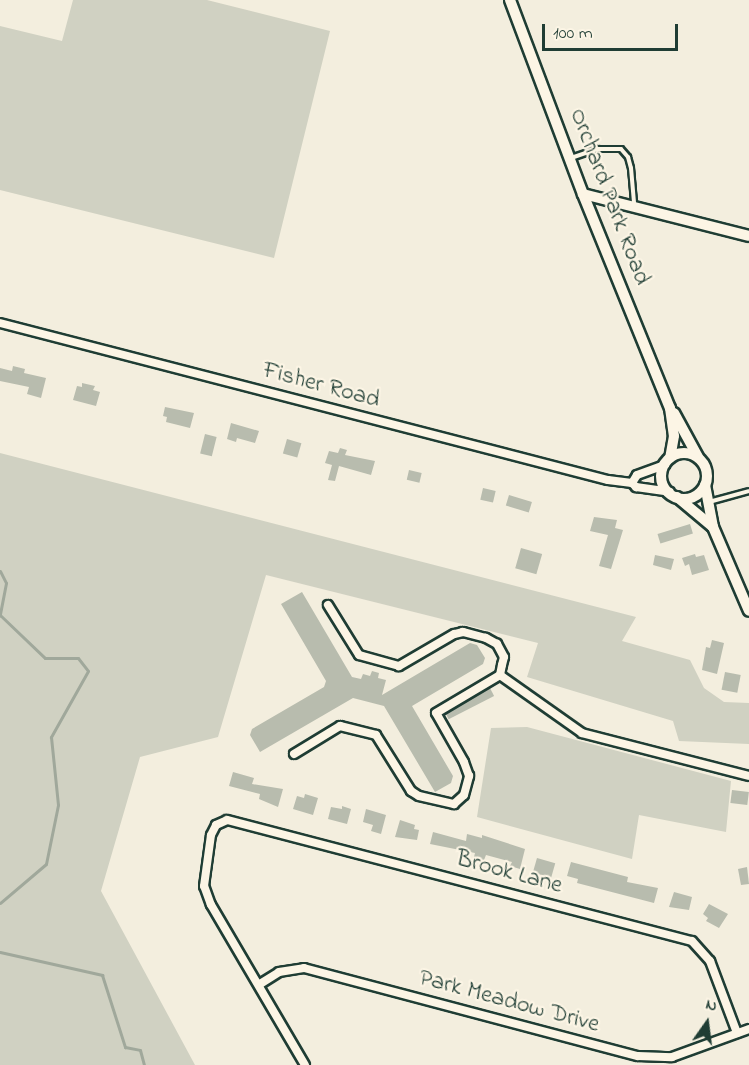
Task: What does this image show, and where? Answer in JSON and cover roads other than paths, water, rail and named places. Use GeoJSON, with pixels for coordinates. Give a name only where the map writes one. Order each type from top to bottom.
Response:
{"type":"FeatureCollection","features":[{"type":"Feature","properties":{"kind":"main road","name":"Orchard Park Road"},"geometry":{"type":"LineString","coordinates":[[510,0],[583,194],[670,408],[698,457]]}},
{"type":"Feature","properties":{"kind":"main road"},"geometry":{"type":"LineString","coordinates":[[583,194],[749,236]]}},
{"type":"Feature","properties":{"kind":"main road","name":"Orchard Park Road"},"geometry":{"type":"LineString","coordinates":[[667,462],[674,436],[670,408]]}},
{"type":"Feature","properties":{"kind":"main road"},"geometry":{"type":"LineString","coordinates":[[713,527],[673,494],[662,477],[667,462],[685,453],[698,457],[707,470],[705,485],[713,527],[749,611]]}},
{"type":"Feature","properties":{"kind":"main road"},"geometry":{"type":"LineString","coordinates":[[673,494],[695,496],[705,485]]}},
{"type":"Feature","properties":{"kind":"street","name":"Fisher Road"},"geometry":{"type":"LineString","coordinates":[[0,323],[608,480],[632,483],[636,487],[673,494]]}},
{"type":"Feature","properties":{"kind":"street"},"geometry":{"type":"LineString","coordinates":[[632,483],[637,475],[667,462]]}},
{"type":"Feature","properties":{"kind":"street"},"geometry":{"type":"LineString","coordinates":[[294,754],[340,726],[376,735],[411,791],[419,796],[454,804],[464,795],[469,776],[464,762],[436,713],[500,675],[504,657],[497,644],[486,638],[463,632],[454,634],[399,666],[359,655],[328,605]]}},
{"type":"Feature","properties":{"kind":"street"},"geometry":{"type":"LineString","coordinates":[[500,675],[582,733],[749,776]]}},
{"type":"Feature","properties":{"kind":"street","name":"Brook Lane"},"geometry":{"type":"LineString","coordinates":[[260,984],[211,905],[204,886],[210,844],[216,825],[227,820],[692,941],[710,962],[737,1033]]}},
{"type":"Feature","properties":{"kind":"street","name":"Park Meadow Drive"},"geometry":{"type":"LineString","coordinates":[[260,984],[279,972],[304,968],[638,1056],[672,1057],[749,1029]]}},
{"type":"Feature","properties":{"kind":"street"},"geometry":{"type":"LineString","coordinates":[[260,984],[305,1065]]}},
{"type":"Feature","properties":{"kind":"lane"},"geometry":{"type":"LineString","coordinates":[[570,158],[597,149],[621,149],[628,157],[631,168],[634,207]]}},
{"type":"Feature","properties":{"kind":"lane"},"geometry":{"type":"LineString","coordinates":[[708,502],[749,491]]}},
{"type":"Feature","properties":{"kind":"waterway"},"geometry":{"type":"LineString","coordinates":[[0,571],[6,583],[0,615],[45,658],[78,658],[88,671],[51,737],[58,805],[46,864],[0,903]]}},
{"type":"Feature","properties":{"kind":"waterway"},"geometry":{"type":"LineString","coordinates":[[0,952],[102,975],[125,1047],[140,1050],[144,1065]]}}]}
